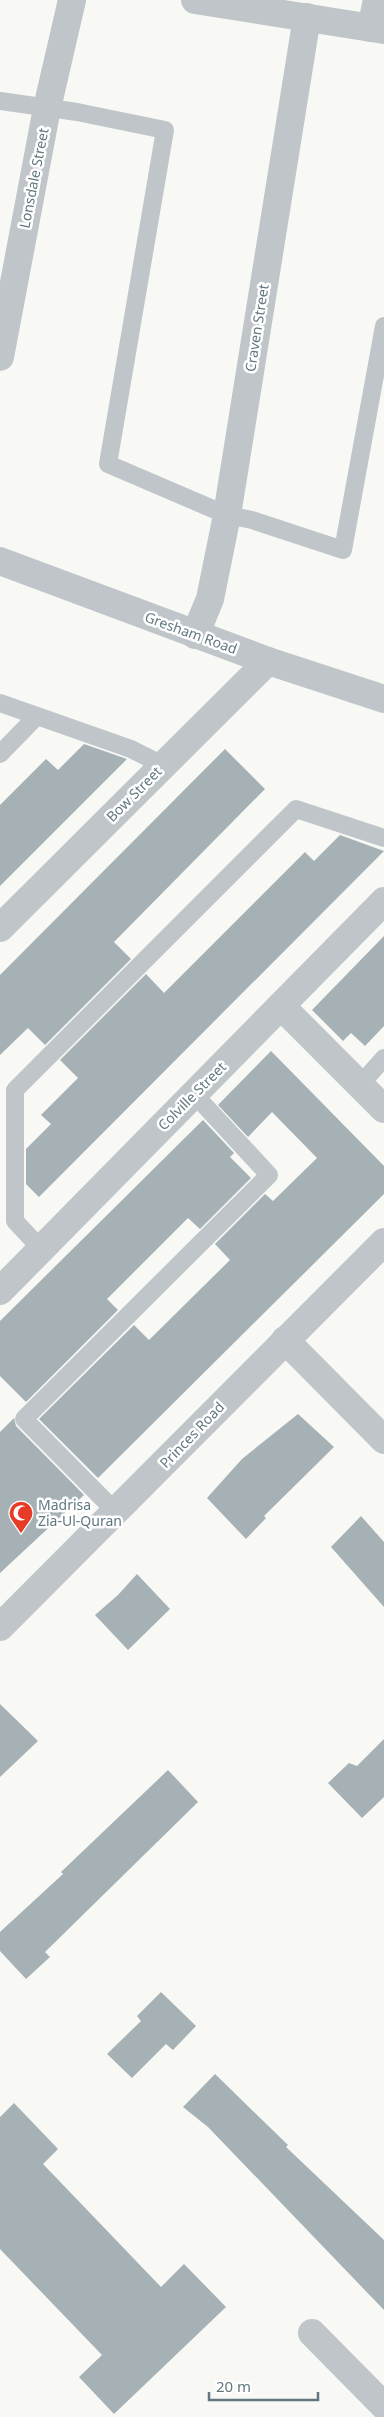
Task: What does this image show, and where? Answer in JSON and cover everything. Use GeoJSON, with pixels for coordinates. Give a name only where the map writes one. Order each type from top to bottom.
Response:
{"type":"FeatureCollection","features":[{"type":"Feature","properties":{"kind":"street","name":"Lonsdale Street"},"geometry":{"type":"LineString","coordinates":[[0,357],[47,108],[72,0]]}},
{"type":"Feature","properties":{"kind":"street"},"geometry":{"type":"LineString","coordinates":[[195,0],[378,29],[377,0]]}},
{"type":"Feature","properties":{"kind":"street","name":"Craven Street"},"geometry":{"type":"LineString","coordinates":[[195,635],[210,599],[227,515],[307,17]]}},
{"type":"Feature","properties":{"kind":"street","name":"Gresham Road"},"geometry":{"type":"LineString","coordinates":[[0,561],[195,635],[384,699]]}},
{"type":"Feature","properties":{"kind":"street","name":"Bow Street"},"geometry":{"type":"LineString","coordinates":[[0,928],[268,661]]}},
{"type":"Feature","properties":{"kind":"street","name":"Colville Street"},"geometry":{"type":"LineString","coordinates":[[0,1291],[384,901]]}},
{"type":"Feature","properties":{"kind":"street"},"geometry":{"type":"LineString","coordinates":[[281,1006],[384,1110]]}},
{"type":"Feature","properties":{"kind":"street","name":"Princes Road"},"geometry":{"type":"LineString","coordinates":[[0,1628],[384,1242]]}},
{"type":"Feature","properties":{"kind":"street"},"geometry":{"type":"LineString","coordinates":[[285,1340],[381,1431]]}},
{"type":"Feature","properties":{"kind":"street"},"geometry":{"type":"LineString","coordinates":[[312,2333],[384,2406]]}},
{"type":"Feature","properties":{"kind":"lane"},"geometry":{"type":"LineString","coordinates":[[0,100],[165,130],[108,464],[227,515],[252,520],[343,550],[384,326]]}},
{"type":"Feature","properties":{"kind":"lane"},"geometry":{"type":"LineString","coordinates":[[0,703],[131,750],[163,766]]}},
{"type":"Feature","properties":{"kind":"lane"},"geometry":{"type":"LineString","coordinates":[[0,754],[37,716]]}},
{"type":"Feature","properties":{"kind":"lane"},"geometry":{"type":"LineString","coordinates":[[41,1249],[15,1221],[15,1090],[296,809],[384,838]]}},
{"type":"Feature","properties":{"kind":"lane"},"geometry":{"type":"LineString","coordinates":[[360,1085],[384,1058]]}},
{"type":"Feature","properties":{"kind":"lane"},"geometry":{"type":"LineString","coordinates":[[116,1512],[24,1419],[269,1175],[194,1094]]}},
{"type":"Feature","properties":{"kind":"building"},"geometry":{"type":"Polygon","coordinates":[[[84,744],[127,759],[0,886],[0,805],[46,759],[58,770],[84,744]]]}},
{"type":"Feature","properties":{"kind":"building"},"geometry":{"type":"Polygon","coordinates":[[[225,749],[265,789],[114,942],[131,959],[45,1045],[28,1028],[0,1055],[0,975],[225,749]]]}},
{"type":"Feature","properties":{"kind":"building"},"geometry":{"type":"Polygon","coordinates":[[[340,835],[384,851],[39,1197],[26,1184],[26,1149],[51,1124],[41,1115],[78,1078],[60,1060],[146,974],[164,993],[305,852],[314,861],[340,835]]]}},
{"type":"Feature","properties":{"kind":"building"},"geometry":{"type":"Polygon","coordinates":[[[384,936],[384,1026],[365,1046],[351,1033],[343,1041],[312,1010],[384,936]]]}},
{"type":"Feature","properties":{"kind":"building"},"geometry":{"type":"Polygon","coordinates":[[[271,1051],[384,1166],[384,1194],[98,1478],[39,1419],[134,1325],[149,1340],[230,1260],[215,1244],[265,1194],[273,1201],[317,1158],[272,1112],[248,1137],[218,1105],[271,1051]]]}},
{"type":"Feature","properties":{"kind":"building"},"geometry":{"type":"Polygon","coordinates":[[[203,1120],[234,1153],[230,1157],[251,1178],[200,1229],[188,1218],[107,1299],[118,1310],[26,1402],[0,1376],[0,1321],[203,1120]]]}},
{"type":"Feature","properties":{"kind":"building"},"geometry":{"type":"Polygon","coordinates":[[[298,1414],[334,1447],[264,1516],[266,1518],[246,1539],[207,1498],[242,1459],[298,1414]]]}},
{"type":"Feature","properties":{"kind":"building","name":"Madrisa Zia-Ul-Quran"},"geometry":{"type":"Polygon","coordinates":[[[14,1418],[16,1426],[84,1495],[0,1573],[0,1432],[14,1418]]]}},
{"type":"Feature","properties":{"kind":"building"},"geometry":{"type":"Polygon","coordinates":[[[361,1516],[384,1542],[384,1607],[331,1547],[361,1516]]]}},
{"type":"Feature","properties":{"kind":"building"},"geometry":{"type":"Polygon","coordinates":[[[137,1574],[170,1609],[128,1650],[95,1615],[118,1595],[137,1574]]]}},
{"type":"Feature","properties":{"kind":"building"},"geometry":{"type":"Polygon","coordinates":[[[0,1704],[38,1741],[0,1777],[0,1704]]]}},
{"type":"Feature","properties":{"kind":"building"},"geometry":{"type":"Polygon","coordinates":[[[384,1739],[384,1797],[362,1818],[328,1783],[349,1763],[357,1766],[384,1739]]]}},
{"type":"Feature","properties":{"kind":"building"},"geometry":{"type":"Polygon","coordinates":[[[168,1770],[198,1802],[45,1952],[50,1957],[26,1979],[0,1951],[0,1932],[63,1874],[61,1872],[168,1770]]]}},
{"type":"Feature","properties":{"kind":"building"},"geometry":{"type":"Polygon","coordinates":[[[161,1992],[196,2026],[173,2050],[166,2044],[132,2078],[107,2054],[141,2021],[137,2016],[161,1992]]]}},
{"type":"Feature","properties":{"kind":"building"},"geometry":{"type":"Polygon","coordinates":[[[215,2074],[288,2145],[286,2147],[384,2240],[384,2310],[208,2127],[183,2107],[215,2074]]]}},
{"type":"Feature","properties":{"kind":"building"},"geometry":{"type":"Polygon","coordinates":[[[14,2103],[58,2149],[43,2164],[161,2287],[184,2264],[226,2307],[114,2414],[79,2377],[102,2355],[0,2249],[0,2117],[14,2103]]]}},
{"type":"Feature","properties":{"kind":"place","name":"Madrisa Zia-Ul-Quran"},"geometry":{"type":"Point","coordinates":[21,1534]}}]}
